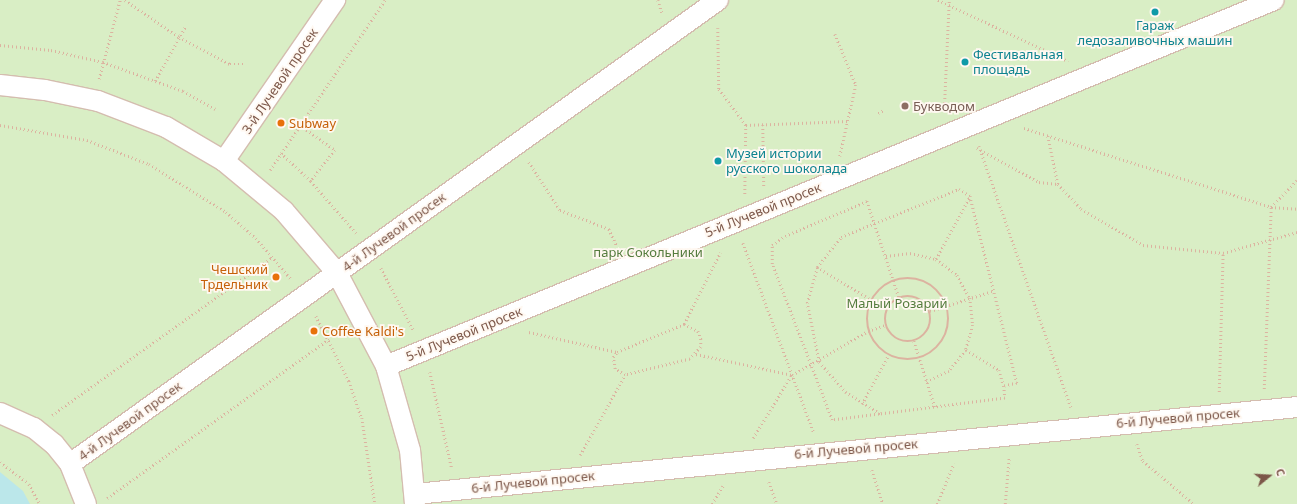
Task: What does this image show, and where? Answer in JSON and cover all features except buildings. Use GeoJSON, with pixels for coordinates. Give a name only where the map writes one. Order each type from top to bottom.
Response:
{"type":"FeatureCollection","features":[{"type":"Feature","properties":{"kind":"street","name":"3-й Лучевой просек"},"geometry":{"type":"LineString","coordinates":[[224,161],[335,0]]}},
{"type":"Feature","properties":{"kind":"street","name":"5-й Лучевой просек"},"geometry":{"type":"LineString","coordinates":[[386,366],[1274,0]]}},
{"type":"Feature","properties":{"kind":"street","name":"4-й Лучевой просек"},"geometry":{"type":"LineString","coordinates":[[70,464],[711,5]]}},
{"type":"Feature","properties":{"kind":"street"},"geometry":{"type":"LineString","coordinates":[[0,85],[45,90],[93,100],[166,127],[224,161],[258,187],[284,211],[337,273],[386,366],[400,407],[415,499]]}},
{"type":"Feature","properties":{"kind":"street","name":"6-й Лучевой просек"},"geometry":{"type":"LineString","coordinates":[[415,499],[455,490],[567,478],[821,452],[1297,407]]}},
{"type":"Feature","properties":{"kind":"street"},"geometry":{"type":"LineString","coordinates":[[0,413],[34,428],[54,444],[70,464],[94,503]]}},
{"type":"Feature","properties":{"kind":"path"},"geometry":{"type":"LineString","coordinates":[[93,100],[120,0]]}},
{"type":"Feature","properties":{"kind":"path"},"geometry":{"type":"LineString","coordinates":[[125,0],[179,37],[230,64],[245,64]]}},
{"type":"Feature","properties":{"kind":"path"},"geometry":{"type":"LineString","coordinates":[[258,187],[386,0]]}},
{"type":"Feature","properties":{"kind":"path"},"geometry":{"type":"LineString","coordinates":[[938,0],[1060,58]]}},
{"type":"Feature","properties":{"kind":"path"},"geometry":{"type":"LineString","coordinates":[[943,119],[949,0]]}},
{"type":"Feature","properties":{"kind":"path"},"geometry":{"type":"LineString","coordinates":[[711,5],[719,29],[719,89],[746,125],[740,220],[792,375],[821,452]]}},
{"type":"Feature","properties":{"kind":"path"},"geometry":{"type":"LineString","coordinates":[[155,81],[185,27]]}},
{"type":"Feature","properties":{"kind":"path"},"geometry":{"type":"LineString","coordinates":[[836,34],[856,84],[838,162]]}},
{"type":"Feature","properties":{"kind":"path"},"geometry":{"type":"LineString","coordinates":[[0,45],[51,50],[103,62],[155,81],[215,109]]}},
{"type":"Feature","properties":{"kind":"path"},"geometry":{"type":"LineString","coordinates":[[878,113],[884,110]]}},
{"type":"Feature","properties":{"kind":"path"},"geometry":{"type":"LineString","coordinates":[[989,117],[1271,207],[1297,209]]}},
{"type":"Feature","properties":{"kind":"path"},"geometry":{"type":"LineString","coordinates":[[746,125],[848,121]]}},
{"type":"Feature","properties":{"kind":"path"},"geometry":{"type":"LineString","coordinates":[[763,124],[764,189]]}},
{"type":"Feature","properties":{"kind":"path"},"geometry":{"type":"LineString","coordinates":[[0,125],[87,140],[149,164],[226,212],[273,257],[304,296],[329,339],[349,380],[362,418],[375,504]]}},
{"type":"Feature","properties":{"kind":"path"},"geometry":{"type":"LineString","coordinates":[[300,125],[335,150],[311,181]]}},
{"type":"Feature","properties":{"kind":"path"},"geometry":{"type":"LineString","coordinates":[[1048,136],[1058,184],[1081,209],[1143,245],[1223,253],[1268,243],[1297,232]]}},
{"type":"Feature","properties":{"kind":"path"},"geometry":{"type":"LineString","coordinates":[[518,143],[560,210],[609,228],[626,267]]}},
{"type":"Feature","properties":{"kind":"path"},"geometry":{"type":"LineString","coordinates":[[1058,184],[1039,182],[978,149],[1072,409]]}},
{"type":"Feature","properties":{"kind":"path"},"geometry":{"type":"LineString","coordinates":[[281,153],[311,181],[369,250],[391,284],[423,350],[449,443],[455,490]]}},
{"type":"Feature","properties":{"kind":"path"},"geometry":{"type":"LineString","coordinates":[[1264,391],[1268,243],[1271,207],[1297,180]]}},
{"type":"Feature","properties":{"kind":"path"},"geometry":{"type":"LineString","coordinates":[[880,414],[862,404],[829,376],[819,362],[807,303],[817,267],[841,237],[874,222],[958,189],[970,196],[1017,383],[1004,386]]}},
{"type":"Feature","properties":{"kind":"path"},"geometry":{"type":"LineString","coordinates":[[936,259],[970,196]]}},
{"type":"Feature","properties":{"kind":"path"},"geometry":{"type":"LineString","coordinates":[[899,297],[867,201],[785,236],[772,245],[772,264],[810,368],[832,420],[1005,398],[1004,386],[999,370],[966,350]]}},
{"type":"Feature","properties":{"kind":"path"},"geometry":{"type":"LineString","coordinates":[[527,332],[616,352],[684,324],[740,220]]}},
{"type":"Feature","properties":{"kind":"path"},"geometry":{"type":"LineString","coordinates":[[886,256],[910,253],[936,259],[957,275],[970,298],[973,325],[966,350],[949,371],[926,382]]}},
{"type":"Feature","properties":{"kind":"path"},"geometry":{"type":"LineString","coordinates":[[1219,396],[1223,253]]}},
{"type":"Feature","properties":{"kind":"path"},"geometry":{"type":"LineString","coordinates":[[34,428],[273,257]]}},
{"type":"Feature","properties":{"kind":"path"},"geometry":{"type":"LineString","coordinates":[[817,267],[870,299]]}},
{"type":"Feature","properties":{"kind":"path"},"geometry":{"type":"LineString","coordinates":[[909,276],[926,280],[939,291],[948,306],[950,322],[945,339],[934,352],[919,359],[903,360],[888,356],[876,346],[868,331],[866,315],[870,299],[880,287],[893,279],[909,276]]}},
{"type":"Feature","properties":{"kind":"path"},"geometry":{"type":"LineString","coordinates":[[930,311],[993,291]]}},
{"type":"Feature","properties":{"kind":"path"},"geometry":{"type":"LineString","coordinates":[[899,297],[918,297],[930,311],[929,330],[914,342],[897,340],[885,325],[887,308],[899,297]]}},
{"type":"Feature","properties":{"kind":"path"},"geometry":{"type":"LineString","coordinates":[[684,324],[698,331],[701,343],[696,354]]}},
{"type":"Feature","properties":{"kind":"path"},"geometry":{"type":"LineString","coordinates":[[567,478],[626,375],[696,354],[792,375],[810,368],[868,331],[885,325]]}},
{"type":"Feature","properties":{"kind":"path"},"geometry":{"type":"LineString","coordinates":[[94,503],[329,339]]}},
{"type":"Feature","properties":{"kind":"path"},"geometry":{"type":"LineString","coordinates":[[914,342],[935,407]]}},
{"type":"Feature","properties":{"kind":"path"},"geometry":{"type":"LineString","coordinates":[[616,352],[613,364],[626,375]]}},
{"type":"Feature","properties":{"kind":"path"},"geometry":{"type":"LineString","coordinates":[[862,404],[888,356]]}},
{"type":"Feature","properties":{"kind":"path"},"geometry":{"type":"LineString","coordinates":[[740,461],[792,375]]}},
{"type":"Feature","properties":{"kind":"path"},"geometry":{"type":"LineString","coordinates":[[1131,423],[1143,461],[1194,504]]}},
{"type":"Feature","properties":{"kind":"path"},"geometry":{"type":"LineString","coordinates":[[1005,504],[1009,456]]}},
{"type":"Feature","properties":{"kind":"path"},"geometry":{"type":"LineString","coordinates":[[0,462],[29,484],[40,504]]}},
{"type":"Feature","properties":{"kind":"path"},"geometry":{"type":"LineString","coordinates":[[937,504],[954,462]]}},
{"type":"Feature","properties":{"kind":"path"},"geometry":{"type":"LineString","coordinates":[[872,470],[883,504]]}},
{"type":"Feature","properties":{"kind":"path"},"geometry":{"type":"LineString","coordinates":[[768,480],[777,504]]}},
{"type":"Feature","properties":{"kind":"green space","name":"парк Сокольники"},"geometry":{"type":"Polygon","coordinates":[[[0,0],[1297,0],[1297,504],[0,504],[0,0]]]}},
{"type":"Feature","properties":{"kind":"water"},"geometry":{"type":"Polygon","coordinates":[[[0,472],[23,491],[30,504],[0,504],[0,472]]]}},
{"type":"Feature","properties":{"kind":"place","name":"Гараж ледозаливочных машин"},"geometry":{"type":"Point","coordinates":[1155,12]}},
{"type":"Feature","properties":{"kind":"place","name":"Фестивальная площадь"},"geometry":{"type":"Point","coordinates":[965,62]}},
{"type":"Feature","properties":{"kind":"place","name":"Букводом"},"geometry":{"type":"Point","coordinates":[905,106]}},
{"type":"Feature","properties":{"kind":"place","name":"Subway"},"geometry":{"type":"Point","coordinates":[281,123]}},
{"type":"Feature","properties":{"kind":"place","name":"Музей истории русского шоколада"},"geometry":{"type":"Point","coordinates":[718,161]}},
{"type":"Feature","properties":{"kind":"place","name":"Чешский Трдельник"},"geometry":{"type":"Point","coordinates":[276,277]}},
{"type":"Feature","properties":{"kind":"place","name":"Coffee Kaldi's"},"geometry":{"type":"Point","coordinates":[314,331]}},
{"type":"Feature","properties":{"kind":"park label","name":"Малый Розарий"},"geometry":{"type":"Point","coordinates":[897,303]}}]}
